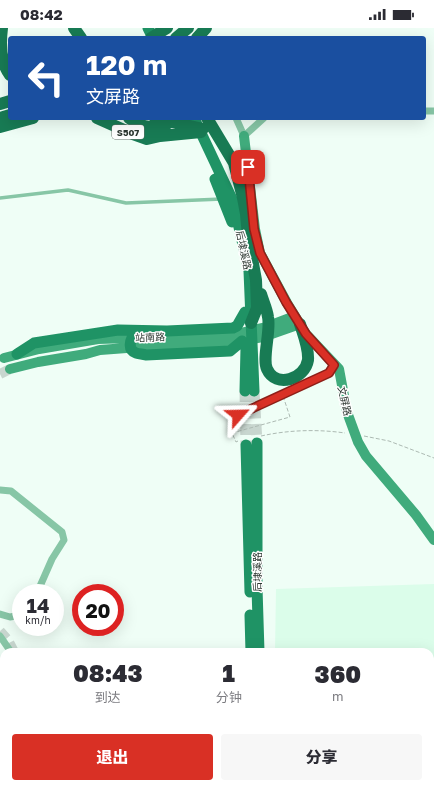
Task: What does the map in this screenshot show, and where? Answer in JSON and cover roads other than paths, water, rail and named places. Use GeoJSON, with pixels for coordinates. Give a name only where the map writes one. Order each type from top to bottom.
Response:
{"type":"FeatureCollection","features":[{"type":"Feature","properties":{"kind":"highway"},"geometry":{"type":"LineString","coordinates":[[2,28],[0,49],[5,69],[8,73]]}},
{"type":"Feature","properties":{"kind":"highway"},"geometry":{"type":"LineString","coordinates":[[155,36],[166,28]]}},
{"type":"Feature","properties":{"kind":"highway"},"geometry":{"type":"LineString","coordinates":[[178,36],[188,28]]}},
{"type":"Feature","properties":{"kind":"highway"},"geometry":{"type":"LineString","coordinates":[[199,36],[206,28]]}},
{"type":"Feature","properties":{"kind":"highway"},"geometry":{"type":"LineString","coordinates":[[0,127],[26,120]]}},
{"type":"Feature","properties":{"kind":"highway","name":"S507"},"geometry":{"type":"LineString","coordinates":[[102,120],[133,134],[147,138],[160,136]]}},
{"type":"Feature","properties":{"kind":"highway"},"geometry":{"type":"LineString","coordinates":[[127,120],[140,129],[160,136],[198,132]]}},
{"type":"Feature","properties":{"kind":"highway","name":"S507"},"geometry":{"type":"LineString","coordinates":[[132,120],[137,124],[152,128],[166,126],[173,120]]}},
{"type":"Feature","properties":{"kind":"highway"},"geometry":{"type":"LineString","coordinates":[[163,120],[204,130],[212,135],[227,151]]}},
{"type":"Feature","properties":{"kind":"highway"},"geometry":{"type":"LineString","coordinates":[[208,120],[234,163],[243,198],[255,278],[257,308],[248,318]]}},
{"type":"Feature","properties":{"kind":"highway"},"geometry":{"type":"LineString","coordinates":[[255,278],[268,318],[268,345],[265,361],[267,369],[275,377],[287,380],[300,375],[305,368],[308,359],[307,350],[297,320]]}},
{"type":"Feature","properties":{"kind":"main road"},"geometry":{"type":"LineString","coordinates":[[17,354],[34,343],[56,339],[118,330],[167,331],[233,328],[248,318],[233,225],[198,132],[189,120]]}},
{"type":"Feature","properties":{"kind":"main road","name":"后埭溪路"},"geometry":{"type":"LineString","coordinates":[[195,120],[198,132],[233,201],[249,271],[248,318],[250,391]]}},
{"type":"Feature","properties":{"kind":"main road","name":"文屏路"},"geometry":{"type":"LineString","coordinates":[[244,136],[254,229],[260,253],[306,334],[339,369],[346,412],[355,435],[366,456],[416,515],[434,540]]}},
{"type":"Feature","properties":{"kind":"main road","name":"站南路"},"geometry":{"type":"LineString","coordinates":[[10,369],[38,362],[86,354],[99,345],[140,347],[225,344],[263,337],[297,320]]}},
{"type":"Feature","properties":{"kind":"main road","name":"站南路"},"geometry":{"type":"LineString","coordinates":[[4,358],[39,349],[232,335],[266,327],[285,325]]}},
{"type":"Feature","properties":{"kind":"main road"},"geometry":{"type":"LineString","coordinates":[[150,330],[135,334],[130,341],[132,351],[146,355],[230,351],[242,341]]}},
{"type":"Feature","properties":{"kind":"main road","name":"后埭溪路"},"geometry":{"type":"LineString","coordinates":[[251,648],[251,441],[259,648]]}},
{"type":"Feature","properties":{"kind":"street"},"geometry":{"type":"LineString","coordinates":[[160,28],[169,36]]}},
{"type":"Feature","properties":{"kind":"street","name":"文屏路"},"geometry":{"type":"LineString","coordinates":[[237,120],[244,136]]}},
{"type":"Feature","properties":{"kind":"street"},"geometry":{"type":"LineString","coordinates":[[244,136],[262,120]]}},
{"type":"Feature","properties":{"kind":"street"},"geometry":{"type":"LineString","coordinates":[[0,490],[11,490],[62,532],[64,540],[52,559],[41,584]]}},
{"type":"Feature","properties":{"kind":"street"},"geometry":{"type":"LineString","coordinates":[[0,614],[12,617]]}},
{"type":"Feature","properties":{"kind":"street"},"geometry":{"type":"LineString","coordinates":[[0,636],[8,648]]}},
{"type":"Feature","properties":{"kind":"lane"},"geometry":{"type":"LineString","coordinates":[[0,198],[68,190],[126,203],[223,199]]}},
{"type":"Feature","properties":{"kind":"lane"},"geometry":{"type":"LineString","coordinates":[[238,415],[329,373],[334,365]]}},
{"type":"Feature","properties":{"kind":"tunnel"},"geometry":{"type":"LineString","coordinates":[[0,374],[10,369]]}},
{"type":"Feature","properties":{"kind":"tunnel"},"geometry":{"type":"LineString","coordinates":[[245,391],[246,445]]}},
{"type":"Feature","properties":{"kind":"tunnel"},"geometry":{"type":"LineString","coordinates":[[254,391],[257,443]]}},
{"type":"Feature","properties":{"kind":"tunnel"},"geometry":{"type":"LineString","coordinates":[[0,631],[8,640],[12,648]]}}]}
